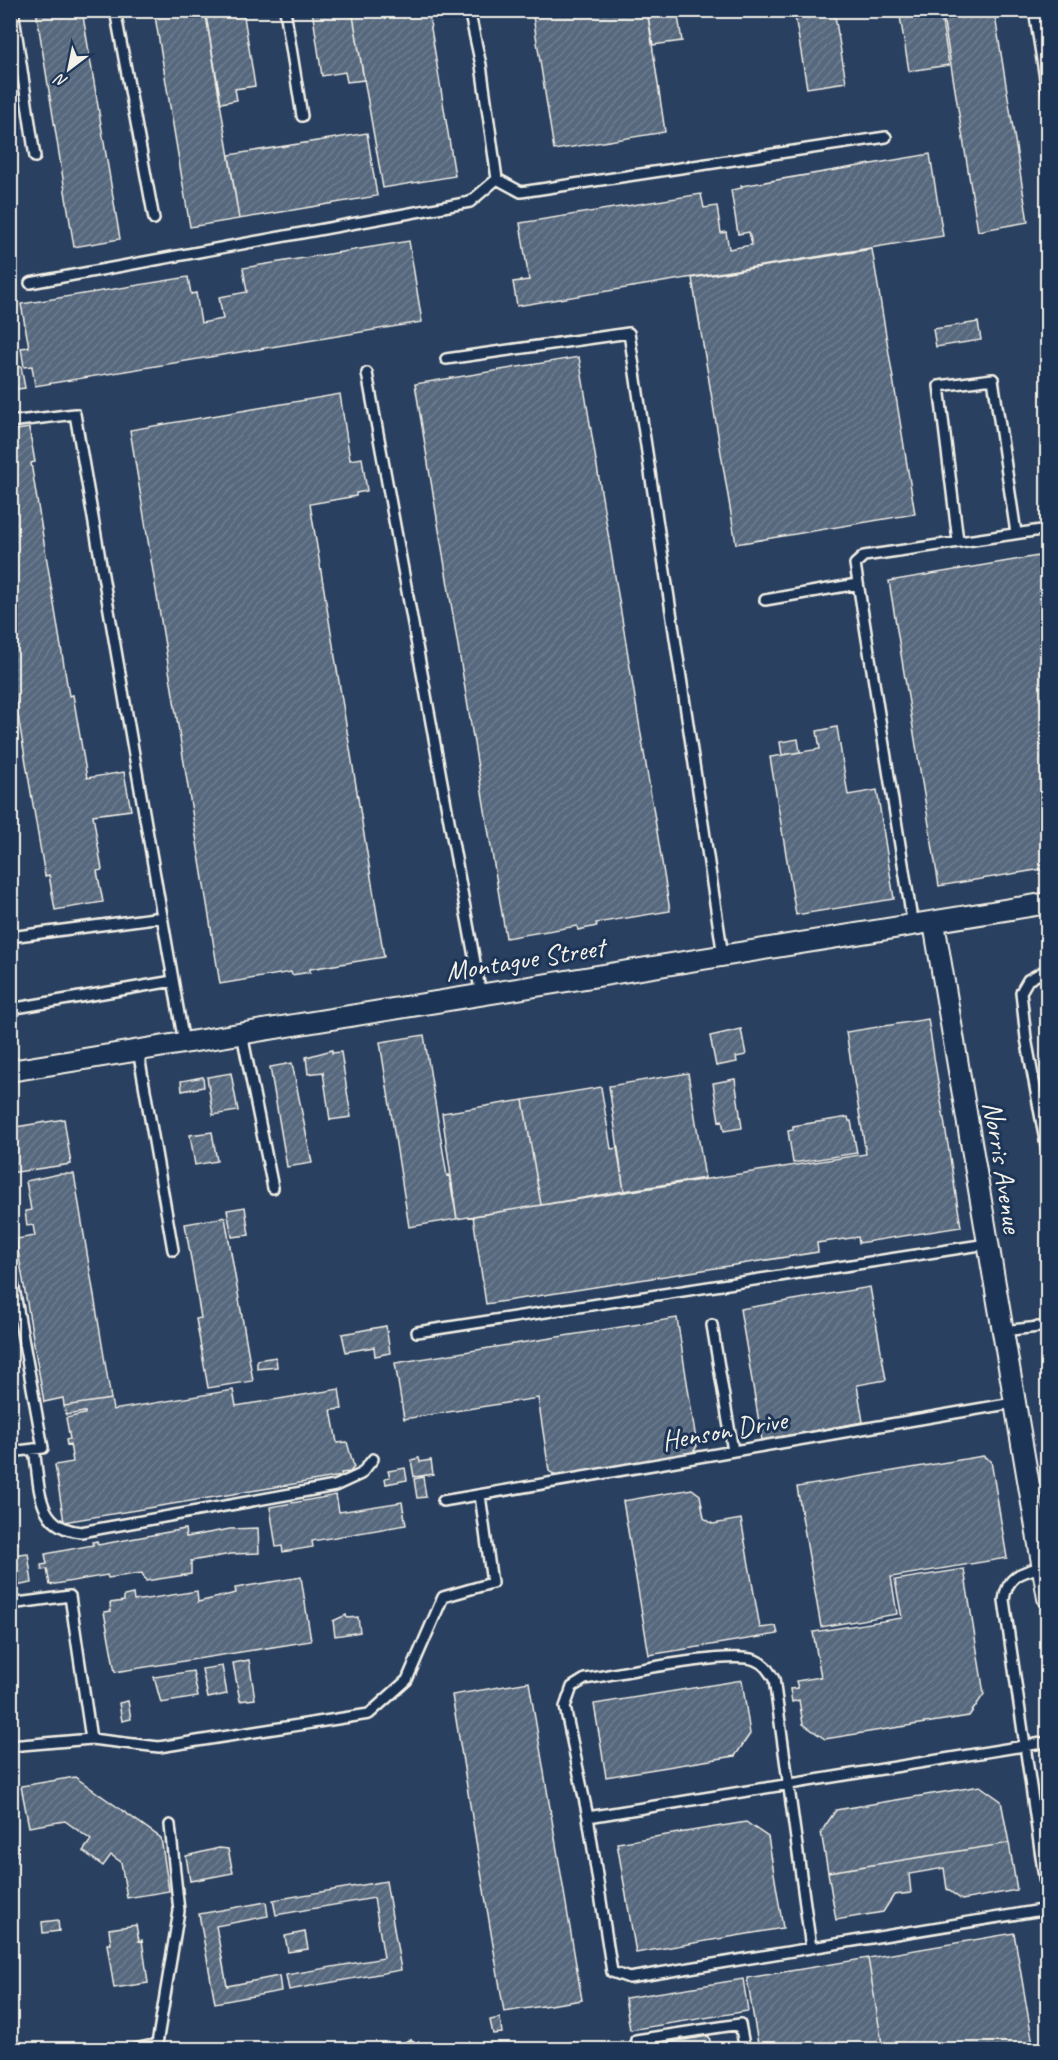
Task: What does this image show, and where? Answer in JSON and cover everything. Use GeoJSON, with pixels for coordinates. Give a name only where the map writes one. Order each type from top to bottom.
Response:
{"type":"FeatureCollection","features":[{"type":"Feature","properties":{"kind":"street","name":"Montague Street"},"geometry":{"type":"LineString","coordinates":[[10,1071],[1047,903]]}},
{"type":"Feature","properties":{"kind":"street","name":"Norris Avenue"},"geometry":{"type":"LineString","coordinates":[[934,922],[1013,1403],[1038,1488],[1042,1567],[1047,1598]]}},
{"type":"Feature","properties":{"kind":"lane"},"geometry":{"type":"LineString","coordinates":[[13,10],[35,157]]}},
{"type":"Feature","properties":{"kind":"lane"},"geometry":{"type":"LineString","coordinates":[[115,10],[153,219]]}},
{"type":"Feature","properties":{"kind":"lane"},"geometry":{"type":"LineString","coordinates":[[285,10],[302,116]]}},
{"type":"Feature","properties":{"kind":"lane"},"geometry":{"type":"LineString","coordinates":[[470,10],[481,65],[497,179]]}},
{"type":"Feature","properties":{"kind":"lane"},"geometry":{"type":"LineString","coordinates":[[1034,10],[1047,97]]}},
{"type":"Feature","properties":{"kind":"lane"},"geometry":{"type":"LineString","coordinates":[[497,179],[521,192],[886,137]]}},
{"type":"Feature","properties":{"kind":"lane"},"geometry":{"type":"LineString","coordinates":[[30,283],[470,202],[497,179]]}},
{"type":"Feature","properties":{"kind":"lane"},"geometry":{"type":"LineString","coordinates":[[446,359],[629,333],[723,956]]}},
{"type":"Feature","properties":{"kind":"lane"},"geometry":{"type":"LineString","coordinates":[[367,373],[481,995]]}},
{"type":"Feature","properties":{"kind":"lane"},"geometry":{"type":"LineString","coordinates":[[958,541],[939,386],[993,379],[1016,533]]}},
{"type":"Feature","properties":{"kind":"lane"},"geometry":{"type":"LineString","coordinates":[[10,422],[75,414],[184,1043]]}},
{"type":"Feature","properties":{"kind":"lane"},"geometry":{"type":"LineString","coordinates":[[913,926],[888,762],[857,584],[855,570],[858,559],[958,541],[1047,529]]}},
{"type":"Feature","properties":{"kind":"lane"},"geometry":{"type":"LineString","coordinates":[[765,600],[857,584]]}},
{"type":"Feature","properties":{"kind":"lane"},"geometry":{"type":"LineString","coordinates":[[10,937],[162,916]]}},
{"type":"Feature","properties":{"kind":"lane"},"geometry":{"type":"LineString","coordinates":[[1047,969],[1028,980],[1021,992],[1026,1038],[1047,1157]]}},
{"type":"Feature","properties":{"kind":"lane"},"geometry":{"type":"LineString","coordinates":[[10,1010],[173,981]]}},
{"type":"Feature","properties":{"kind":"lane"},"geometry":{"type":"LineString","coordinates":[[242,1034],[273,1188]]}},
{"type":"Feature","properties":{"kind":"lane"},"geometry":{"type":"LineString","coordinates":[[138,1050],[173,1250]]}},
{"type":"Feature","properties":{"kind":"lane"},"geometry":{"type":"LineString","coordinates":[[417,1332],[987,1244]]}},
{"type":"Feature","properties":{"kind":"lane"},"geometry":{"type":"LineString","coordinates":[[10,1452],[43,1448],[11,1267]]}},
{"type":"Feature","properties":{"kind":"lane"},"geometry":{"type":"LineString","coordinates":[[712,1325],[733,1451]]}},
{"type":"Feature","properties":{"kind":"lane"},"geometry":{"type":"LineString","coordinates":[[1002,1332],[1047,1326]]}},
{"type":"Feature","properties":{"kind":"lane","name":"Henson Drive"},"geometry":{"type":"LineString","coordinates":[[443,1502],[1013,1403]]}},
{"type":"Feature","properties":{"kind":"lane"},"geometry":{"type":"LineString","coordinates":[[34,1449],[43,1507],[53,1522],[64,1530],[81,1532],[335,1486],[361,1474],[373,1459]]}},
{"type":"Feature","properties":{"kind":"lane"},"geometry":{"type":"LineString","coordinates":[[10,1746],[91,1739],[159,1747],[369,1714],[407,1680],[443,1597],[492,1583],[480,1495]]}},
{"type":"Feature","properties":{"kind":"lane"},"geometry":{"type":"LineString","coordinates":[[812,1948],[774,1679],[766,1667],[753,1659],[728,1657],[585,1678],[572,1687],[565,1707],[588,1817],[612,1972],[629,1978],[812,1948],[1047,1907],[1004,1600],[1005,1588],[1011,1579],[1021,1572],[1042,1567]]}},
{"type":"Feature","properties":{"kind":"lane"},"geometry":{"type":"LineString","coordinates":[[10,1604],[70,1596],[91,1739]]}},
{"type":"Feature","properties":{"kind":"lane"},"geometry":{"type":"LineString","coordinates":[[588,1817],[1047,1742]]}},
{"type":"Feature","properties":{"kind":"lane"},"geometry":{"type":"LineString","coordinates":[[130,2049],[157,2044],[179,1911],[178,1881],[170,1825]]}},
{"type":"Feature","properties":{"kind":"lane"},"geometry":{"type":"LineString","coordinates":[[636,2040],[740,2024],[745,2049]]}},
{"type":"Feature","properties":{"kind":"building"},"geometry":{"type":"Polygon","coordinates":[[[36,10],[82,10],[120,239],[74,247],[36,10]]]}},
{"type":"Feature","properties":{"kind":"building"},"geometry":{"type":"Polygon","coordinates":[[[154,10],[205,10],[239,219],[190,227],[154,10]]]}},
{"type":"Feature","properties":{"kind":"building"},"geometry":{"type":"Polygon","coordinates":[[[205,10],[243,10],[255,86],[235,89],[237,100],[221,103],[205,10]]]}},
{"type":"Feature","properties":{"kind":"building"},"geometry":{"type":"Polygon","coordinates":[[[312,10],[352,10],[364,80],[347,82],[345,72],[322,76],[312,10]]]}},
{"type":"Feature","properties":{"kind":"building"},"geometry":{"type":"Polygon","coordinates":[[[352,10],[428,10],[455,176],[383,188],[352,10]]]}},
{"type":"Feature","properties":{"kind":"building"},"geometry":{"type":"Polygon","coordinates":[[[532,10],[647,10],[665,132],[554,150],[532,10]]]}},
{"type":"Feature","properties":{"kind":"building"},"geometry":{"type":"Polygon","coordinates":[[[647,10],[677,10],[682,41],[653,45],[647,10]]]}},
{"type":"Feature","properties":{"kind":"building"},"geometry":{"type":"Polygon","coordinates":[[[794,10],[834,10],[846,82],[807,88],[794,10]]]}},
{"type":"Feature","properties":{"kind":"building"},"geometry":{"type":"Polygon","coordinates":[[[899,10],[940,10],[949,65],[909,71],[899,10]]]}},
{"type":"Feature","properties":{"kind":"building"},"geometry":{"type":"Polygon","coordinates":[[[942,10],[994,10],[1028,222],[978,231],[942,10]]]}},
{"type":"Feature","properties":{"kind":"building"},"geometry":{"type":"Polygon","coordinates":[[[367,133],[377,196],[239,219],[229,155],[367,133]]]}},
{"type":"Feature","properties":{"kind":"building"},"geometry":{"type":"Polygon","coordinates":[[[930,154],[943,236],[517,306],[513,282],[529,280],[520,223],[701,194],[704,208],[717,206],[721,233],[726,232],[729,249],[752,245],[749,232],[738,234],[731,190],[742,188],[741,186],[930,154]]]}},
{"type":"Feature","properties":{"kind":"building"},"geometry":{"type":"Polygon","coordinates":[[[409,241],[422,322],[35,386],[32,366],[24,367],[21,348],[29,347],[21,304],[188,277],[191,294],[196,293],[201,323],[223,319],[219,297],[247,292],[243,268],[409,241]]]}},
{"type":"Feature","properties":{"kind":"building"},"geometry":{"type":"Polygon","coordinates":[[[872,249],[915,514],[736,544],[692,278],[872,249]]]}},
{"type":"Feature","properties":{"kind":"building"},"geometry":{"type":"Polygon","coordinates":[[[978,322],[981,340],[936,347],[933,329],[978,322]]]}},
{"type":"Feature","properties":{"kind":"building"},"geometry":{"type":"Polygon","coordinates":[[[579,357],[670,911],[596,923],[597,926],[578,930],[577,926],[506,938],[415,384],[579,357]]]}},
{"type":"Feature","properties":{"kind":"building"},"geometry":{"type":"Polygon","coordinates":[[[21,366],[25,388],[10,390],[10,368],[21,366]]]}},
{"type":"Feature","properties":{"kind":"building"},"geometry":{"type":"Polygon","coordinates":[[[340,394],[350,460],[362,458],[367,491],[356,493],[356,496],[310,504],[384,957],[310,969],[310,972],[292,975],[291,972],[220,984],[130,430],[340,394]]]}},
{"type":"Feature","properties":{"kind":"building"},"geometry":{"type":"Polygon","coordinates":[[[29,428],[35,462],[31,463],[69,696],[73,695],[87,778],[124,772],[131,810],[93,815],[102,870],[97,871],[103,902],[55,910],[49,875],[45,876],[10,668],[10,431],[29,428]]]}},
{"type":"Feature","properties":{"kind":"building"},"geometry":{"type":"Polygon","coordinates":[[[1044,555],[1048,579],[1048,868],[939,886],[889,581],[1044,555]]]}},
{"type":"Feature","properties":{"kind":"building"},"geometry":{"type":"Polygon","coordinates":[[[837,727],[848,795],[877,790],[894,899],[796,915],[770,757],[820,749],[817,731],[837,727]]]}},
{"type":"Feature","properties":{"kind":"building"},"geometry":{"type":"Polygon","coordinates":[[[798,739],[800,752],[782,755],[780,742],[798,739]]]}},
{"type":"Feature","properties":{"kind":"building"},"geometry":{"type":"Polygon","coordinates":[[[928,1019],[961,1227],[859,1243],[858,1237],[817,1243],[818,1252],[486,1304],[473,1216],[866,1154],[846,1032],[928,1019]]]}},
{"type":"Feature","properties":{"kind":"building"},"geometry":{"type":"Polygon","coordinates":[[[741,1029],[746,1055],[736,1057],[737,1062],[716,1066],[710,1036],[741,1029]]]}},
{"type":"Feature","properties":{"kind":"building"},"geometry":{"type":"Polygon","coordinates":[[[424,1035],[447,1176],[449,1175],[457,1219],[409,1227],[380,1042],[424,1035]]]}},
{"type":"Feature","properties":{"kind":"building"},"geometry":{"type":"Polygon","coordinates":[[[332,1050],[332,1053],[341,1052],[351,1117],[330,1120],[323,1072],[308,1074],[306,1057],[332,1050]]]}},
{"type":"Feature","properties":{"kind":"building"},"geometry":{"type":"Polygon","coordinates":[[[292,1063],[312,1163],[287,1167],[270,1067],[292,1063]]]}},
{"type":"Feature","properties":{"kind":"building"},"geometry":{"type":"Polygon","coordinates":[[[231,1073],[238,1111],[213,1115],[207,1077],[231,1073]]]}},
{"type":"Feature","properties":{"kind":"building"},"geometry":{"type":"Polygon","coordinates":[[[688,1073],[705,1178],[624,1191],[609,1086],[688,1073]]]}},
{"type":"Feature","properties":{"kind":"building"},"geometry":{"type":"Polygon","coordinates":[[[203,1077],[204,1087],[182,1091],[181,1081],[203,1077]]]}},
{"type":"Feature","properties":{"kind":"building"},"geometry":{"type":"Polygon","coordinates":[[[735,1079],[742,1128],[724,1131],[722,1120],[719,1121],[713,1083],[735,1079]]]}},
{"type":"Feature","properties":{"kind":"building"},"geometry":{"type":"Polygon","coordinates":[[[601,1087],[611,1149],[617,1148],[624,1191],[541,1205],[523,1100],[601,1087]]]}},
{"type":"Feature","properties":{"kind":"building"},"geometry":{"type":"Polygon","coordinates":[[[523,1100],[541,1205],[457,1219],[442,1113],[523,1100]]]}},
{"type":"Feature","properties":{"kind":"building"},"geometry":{"type":"Polygon","coordinates":[[[848,1117],[851,1121],[857,1153],[793,1163],[788,1131],[793,1130],[793,1126],[848,1117]]]}},
{"type":"Feature","properties":{"kind":"building"},"geometry":{"type":"Polygon","coordinates":[[[64,1119],[71,1164],[10,1173],[10,1128],[64,1119]]]}},
{"type":"Feature","properties":{"kind":"building"},"geometry":{"type":"Polygon","coordinates":[[[212,1132],[217,1161],[195,1165],[190,1135],[212,1132]]]}},
{"type":"Feature","properties":{"kind":"building"},"geometry":{"type":"Polygon","coordinates":[[[59,1174],[74,1174],[111,1399],[64,1406],[63,1398],[44,1402],[16,1239],[35,1236],[33,1225],[27,1226],[25,1211],[31,1210],[26,1181],[59,1174]]]}},
{"type":"Feature","properties":{"kind":"building"},"geometry":{"type":"Polygon","coordinates":[[[245,1207],[249,1235],[232,1237],[227,1210],[245,1207]]]}},
{"type":"Feature","properties":{"kind":"building"},"geometry":{"type":"Polygon","coordinates":[[[225,1217],[253,1381],[208,1388],[196,1319],[201,1318],[185,1224],[225,1217]]]}},
{"type":"Feature","properties":{"kind":"building"},"geometry":{"type":"Polygon","coordinates":[[[870,1287],[886,1380],[857,1385],[863,1422],[762,1440],[740,1309],[870,1287]]]}},
{"type":"Feature","properties":{"kind":"building"},"geometry":{"type":"Polygon","coordinates":[[[677,1318],[697,1446],[691,1456],[558,1477],[549,1471],[538,1398],[404,1419],[395,1363],[677,1318]]]}},
{"type":"Feature","properties":{"kind":"building"},"geometry":{"type":"Polygon","coordinates":[[[386,1326],[390,1353],[375,1356],[374,1347],[346,1352],[342,1334],[386,1326]]]}},
{"type":"Feature","properties":{"kind":"building"},"geometry":{"type":"Polygon","coordinates":[[[276,1357],[277,1367],[257,1369],[257,1360],[276,1357]]]}},
{"type":"Feature","properties":{"kind":"building"},"geometry":{"type":"Polygon","coordinates":[[[339,1389],[342,1409],[331,1410],[337,1443],[347,1442],[354,1467],[350,1472],[341,1473],[342,1476],[64,1522],[55,1465],[73,1462],[70,1444],[67,1445],[66,1440],[70,1439],[66,1418],[85,1414],[85,1412],[66,1415],[64,1406],[111,1399],[113,1410],[233,1390],[236,1406],[339,1389]]]}},
{"type":"Feature","properties":{"kind":"building"},"geometry":{"type":"Polygon","coordinates":[[[983,1456],[991,1461],[1007,1558],[891,1577],[897,1614],[821,1627],[797,1487],[983,1456]]]}},
{"type":"Feature","properties":{"kind":"building"},"geometry":{"type":"Polygon","coordinates":[[[419,1458],[420,1462],[431,1460],[433,1474],[414,1477],[411,1460],[419,1458]]]}},
{"type":"Feature","properties":{"kind":"building"},"geometry":{"type":"Polygon","coordinates":[[[405,1468],[407,1480],[386,1484],[385,1478],[390,1477],[388,1471],[405,1468]]]}},
{"type":"Feature","properties":{"kind":"building"},"geometry":{"type":"Polygon","coordinates":[[[423,1477],[426,1497],[417,1498],[414,1479],[423,1477]]]}},
{"type":"Feature","properties":{"kind":"building"},"geometry":{"type":"Polygon","coordinates":[[[692,1489],[700,1495],[704,1518],[713,1524],[741,1519],[760,1628],[776,1626],[778,1634],[649,1655],[623,1501],[692,1489]]]}},
{"type":"Feature","properties":{"kind":"building"},"geometry":{"type":"Polygon","coordinates":[[[336,1495],[339,1512],[402,1502],[406,1525],[312,1541],[313,1547],[283,1552],[282,1546],[276,1547],[270,1507],[336,1495]]]}},
{"type":"Feature","properties":{"kind":"building"},"geometry":{"type":"Polygon","coordinates":[[[10,1499],[18,1544],[10,1545],[10,1499]]]}},
{"type":"Feature","properties":{"kind":"building"},"geometry":{"type":"Polygon","coordinates":[[[258,1528],[259,1553],[231,1554],[191,1561],[191,1574],[146,1581],[142,1573],[108,1578],[107,1575],[50,1585],[47,1569],[42,1570],[41,1565],[47,1564],[45,1554],[93,1545],[92,1542],[97,1541],[98,1545],[185,1529],[186,1537],[230,1529],[258,1528]]]}},
{"type":"Feature","properties":{"kind":"building"},"geometry":{"type":"Polygon","coordinates":[[[28,1553],[32,1583],[10,1587],[10,1555],[28,1553]]]}},
{"type":"Feature","properties":{"kind":"building"},"geometry":{"type":"Polygon","coordinates":[[[964,1569],[984,1694],[969,1716],[825,1739],[803,1724],[799,1700],[792,1702],[790,1689],[798,1688],[796,1681],[821,1677],[813,1632],[902,1618],[895,1580],[964,1569]]]}},
{"type":"Feature","properties":{"kind":"building"},"geometry":{"type":"Polygon","coordinates":[[[301,1577],[311,1641],[115,1672],[104,1612],[111,1611],[110,1603],[124,1601],[124,1596],[133,1594],[134,1601],[197,1591],[198,1602],[236,1593],[235,1588],[301,1577]]]}},
{"type":"Feature","properties":{"kind":"building"},"geometry":{"type":"Polygon","coordinates":[[[346,1615],[347,1618],[358,1617],[360,1632],[335,1636],[333,1621],[346,1615]]]}},
{"type":"Feature","properties":{"kind":"building"},"geometry":{"type":"Polygon","coordinates":[[[249,1660],[255,1699],[240,1701],[233,1663],[249,1660]]]}},
{"type":"Feature","properties":{"kind":"building"},"geometry":{"type":"Polygon","coordinates":[[[222,1666],[227,1694],[208,1698],[202,1669],[222,1666]]]}},
{"type":"Feature","properties":{"kind":"building"},"geometry":{"type":"Polygon","coordinates":[[[193,1671],[198,1697],[161,1703],[154,1677],[193,1671]]]}},
{"type":"Feature","properties":{"kind":"building"},"geometry":{"type":"Polygon","coordinates":[[[742,1680],[750,1734],[735,1756],[606,1777],[594,1704],[742,1680]]]}},
{"type":"Feature","properties":{"kind":"building"},"geometry":{"type":"Polygon","coordinates":[[[529,1682],[582,2000],[504,2012],[452,1695],[529,1682]]]}},
{"type":"Feature","properties":{"kind":"building"},"geometry":{"type":"Polygon","coordinates":[[[128,1701],[131,1719],[122,1721],[119,1703],[128,1701]]]}},
{"type":"Feature","properties":{"kind":"building"},"geometry":{"type":"Polygon","coordinates":[[[75,1777],[161,1838],[169,1891],[127,1898],[121,1862],[111,1855],[103,1866],[83,1851],[91,1840],[65,1821],[29,1827],[21,1786],[75,1777]]]}},
{"type":"Feature","properties":{"kind":"building"},"geometry":{"type":"Polygon","coordinates":[[[980,1786],[1001,1801],[1009,1843],[828,1872],[821,1832],[836,1810],[980,1786]]]}},
{"type":"Feature","properties":{"kind":"building"},"geometry":{"type":"Polygon","coordinates":[[[12,1812],[16,1855],[10,1856],[10,1813],[12,1812]]]}},
{"type":"Feature","properties":{"kind":"building"},"geometry":{"type":"Polygon","coordinates":[[[746,1822],[768,1837],[783,1928],[636,1953],[617,1843],[746,1822]]]}},
{"type":"Feature","properties":{"kind":"building"},"geometry":{"type":"Polygon","coordinates":[[[1009,1843],[1017,1890],[962,1900],[947,1889],[944,1868],[909,1874],[911,1893],[894,1895],[883,1912],[836,1920],[828,1872],[1009,1843]]]}},
{"type":"Feature","properties":{"kind":"building"},"geometry":{"type":"Polygon","coordinates":[[[219,1848],[228,1849],[233,1873],[190,1881],[186,1856],[219,1848]]]}},
{"type":"Feature","properties":{"kind":"building"},"geometry":{"type":"Polygon","coordinates":[[[386,1881],[401,1970],[289,1990],[286,1975],[384,1958],[374,1898],[276,1915],[273,1900],[386,1881]]]}},
{"type":"Feature","properties":{"kind":"building"},"geometry":{"type":"Polygon","coordinates":[[[266,1902],[268,1916],[216,1926],[227,1986],[279,1976],[281,1991],[215,2003],[199,1914],[266,1902]]]}},
{"type":"Feature","properties":{"kind":"building"},"geometry":{"type":"Polygon","coordinates":[[[58,1920],[59,1931],[43,1933],[42,1922],[58,1920]]]}},
{"type":"Feature","properties":{"kind":"building"},"geometry":{"type":"Polygon","coordinates":[[[136,1925],[139,1941],[142,1940],[148,1983],[114,1988],[107,1944],[111,1944],[109,1929],[136,1925]]]}},
{"type":"Feature","properties":{"kind":"building"},"geometry":{"type":"Polygon","coordinates":[[[305,1932],[308,1949],[288,1952],[285,1936],[305,1932]]]}},
{"type":"Feature","properties":{"kind":"building"},"geometry":{"type":"Polygon","coordinates":[[[1014,1933],[1034,2050],[883,2050],[868,1958],[1014,1933]]]}},
{"type":"Feature","properties":{"kind":"building"},"geometry":{"type":"Polygon","coordinates":[[[868,1958],[883,2050],[759,2050],[747,1978],[868,1958]]]}},
{"type":"Feature","properties":{"kind":"building"},"geometry":{"type":"Polygon","coordinates":[[[743,1979],[748,2011],[630,2030],[625,1998],[743,1979]]]}},
{"type":"Feature","properties":{"kind":"building"},"geometry":{"type":"Polygon","coordinates":[[[500,2018],[502,2033],[493,2034],[490,2020],[500,2018]]]}},
{"type":"Feature","properties":{"kind":"building"},"geometry":{"type":"Polygon","coordinates":[[[709,2036],[712,2050],[634,2050],[634,2048],[709,2036]]]}},
{"type":"Feature","properties":{"kind":"building"},"geometry":{"type":"Polygon","coordinates":[[[493,2043],[493,2050],[472,2050],[472,2045],[493,2043]]]}}]}
